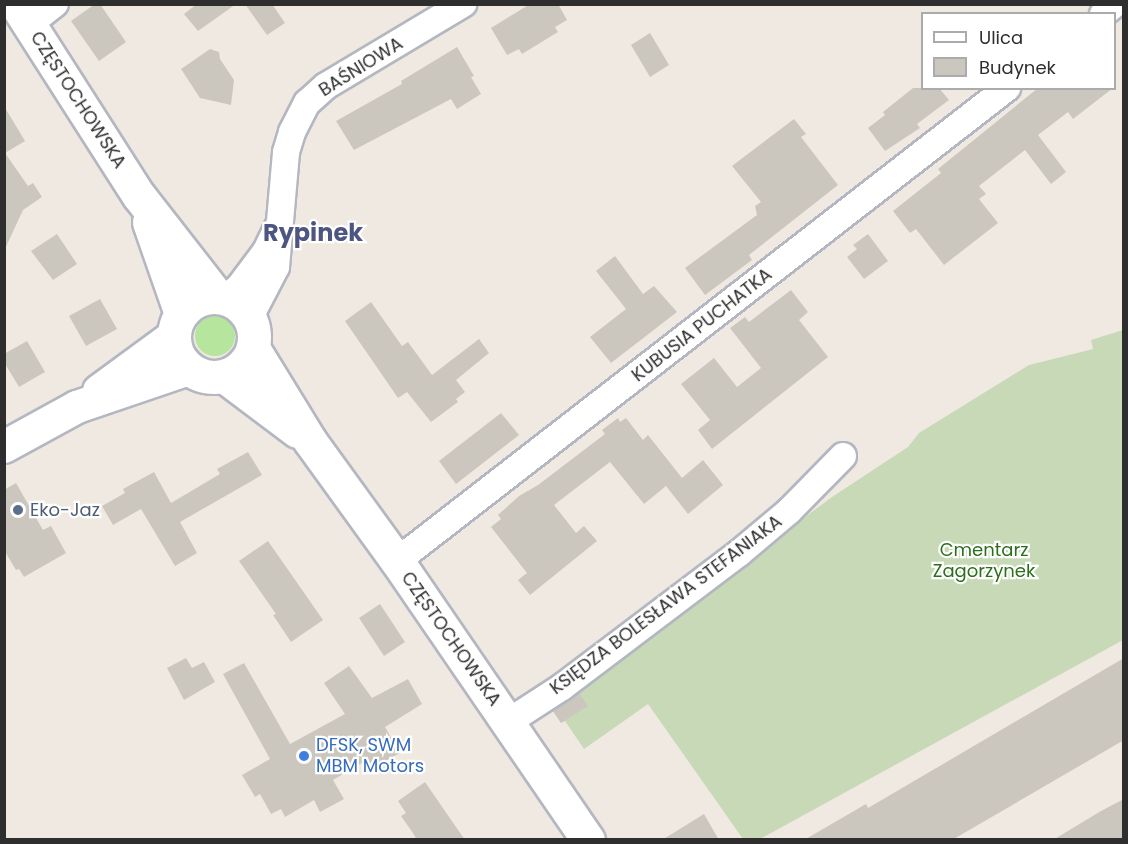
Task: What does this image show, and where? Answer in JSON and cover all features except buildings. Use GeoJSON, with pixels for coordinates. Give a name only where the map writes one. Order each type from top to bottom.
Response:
{"type":"FeatureCollection","features":[{"type":"Feature","properties":{"kind":"main road","name":"CZĘSTOCHOWSKA"},"geometry":{"type":"LineString","coordinates":[[22,14],[139,196],[237,315],[310,441],[397,561],[588,840]]}},
{"type":"Feature","properties":{"kind":"main road","name":"CZĘSTOCHOWSKA"},"geometry":{"type":"LineString","coordinates":[[139,196],[178,325]]}},
{"type":"Feature","properties":{"kind":"main road"},"geometry":{"type":"LineString","coordinates":[[197,300],[237,315],[242,366],[224,376],[206,376],[189,369],[176,348],[178,325],[197,300]]}},
{"type":"Feature","properties":{"kind":"main road","name":"CZĘSTOCHOWSKA"},"geometry":{"type":"LineString","coordinates":[[224,376],[310,441]]}},
{"type":"Feature","properties":{"kind":"street"},"geometry":{"type":"LineString","coordinates":[[22,14],[55,4]]}},
{"type":"Feature","properties":{"kind":"street","name":"BAŚNIOWA"},"geometry":{"type":"LineString","coordinates":[[237,315],[276,267],[286,152],[292,132],[307,103],[326,86],[463,4]]}},
{"type":"Feature","properties":{"kind":"street","name":"KUBUSIA PUCHATKA"},"geometry":{"type":"LineString","coordinates":[[397,561],[1003,90]]}},
{"type":"Feature","properties":{"kind":"street"},"geometry":{"type":"LineString","coordinates":[[77,407],[178,325]]}},
{"type":"Feature","properties":{"kind":"street"},"geometry":{"type":"LineString","coordinates":[[4,447],[77,407],[189,369]]}},
{"type":"Feature","properties":{"kind":"street","name":"KSIĘDZA BOLESŁAWA STEFANIAKA"},"geometry":{"type":"LineString","coordinates":[[508,722],[562,687],[738,554],[789,511],[843,456]]}},
{"type":"Feature","properties":{"kind":"green space"},"geometry":{"type":"Polygon","coordinates":[[[215,316],[229,322],[235,336],[229,350],[215,356],[201,350],[195,336],[201,322],[215,316]]]}},
{"type":"Feature","properties":{"kind":"green space","name":"Cmentarz Zagorzynek"},"geometry":{"type":"Polygon","coordinates":[[[1123,330],[1123,640],[760,839],[743,839],[648,704],[584,749],[565,721],[561,723],[550,706],[832,497],[908,447],[919,433],[1029,365],[1093,349],[1091,340],[1123,330]]]}},
{"type":"Feature","properties":{"kind":"place","name":"Eko-Jaz"},"geometry":{"type":"Point","coordinates":[18,510]}},
{"type":"Feature","properties":{"kind":"place","name":"DFSK, SWM MBM Motors"},"geometry":{"type":"Point","coordinates":[304,756]}},
{"type":"Feature","properties":{"kind":"district","name":"Rypinek"},"geometry":{"type":"Point","coordinates":[313,233]}}]}
